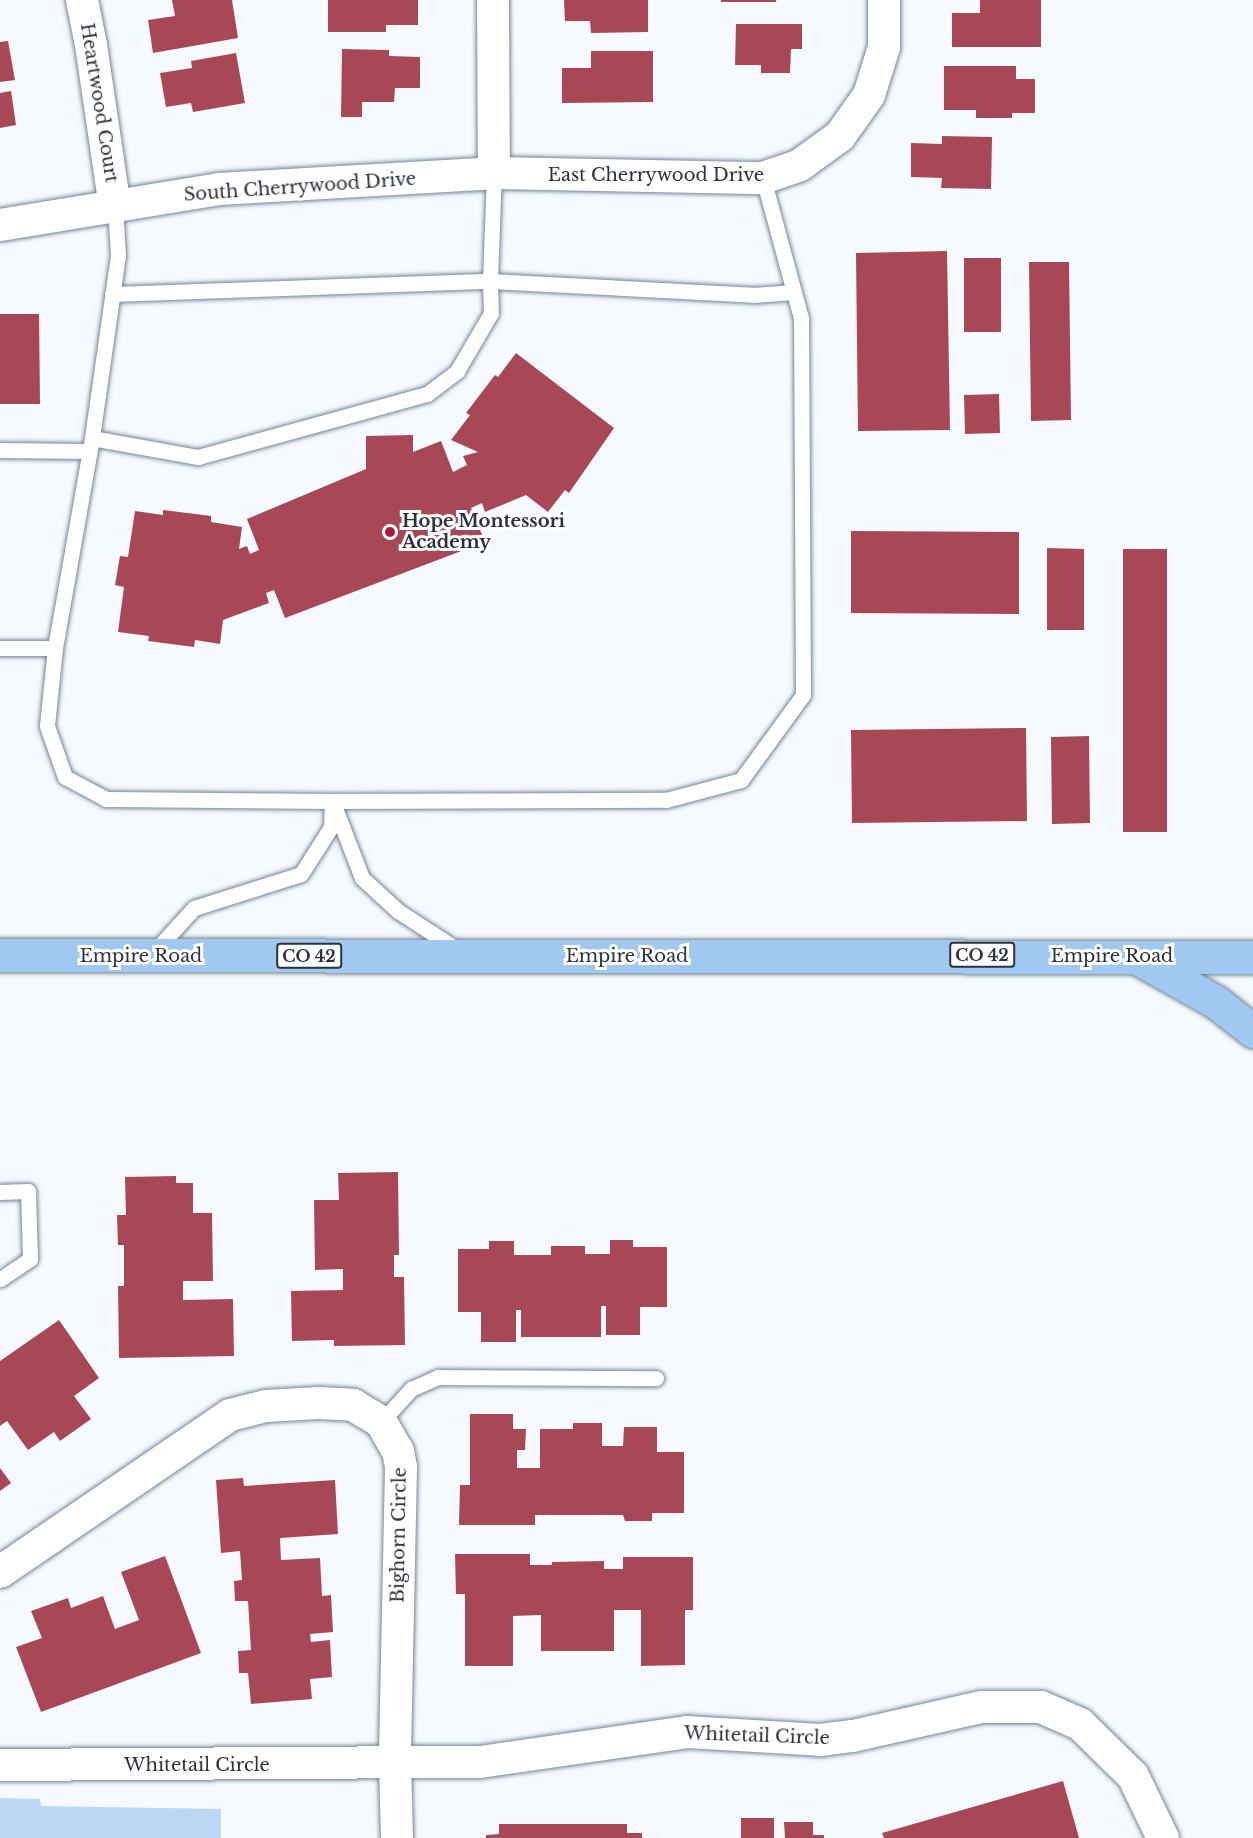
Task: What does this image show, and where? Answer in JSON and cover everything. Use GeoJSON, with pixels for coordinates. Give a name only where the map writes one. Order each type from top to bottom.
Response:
{"type":"FeatureCollection","features":[{"type":"Feature","properties":{"kind":"main road","name":"Empire Road"},"geometry":{"type":"LineString","coordinates":[[0,955],[468,957],[1131,955],[1253,957]]}},
{"type":"Feature","properties":{"kind":"main road"},"geometry":{"type":"LineString","coordinates":[[1131,955],[1216,1002],[1253,1031]]}},
{"type":"Feature","properties":{"kind":"street","name":"Heartwood Court"},"geometry":{"type":"LineString","coordinates":[[82,0],[92,45],[115,207]]}},
{"type":"Feature","properties":{"kind":"street"},"geometry":{"type":"LineString","coordinates":[[493,0],[494,173]]}},
{"type":"Feature","properties":{"kind":"street","name":"East Cherrywood Drive"},"geometry":{"type":"LineString","coordinates":[[494,173],[763,178],[800,165],[840,136],[869,95],[884,47],[884,0]]}},
{"type":"Feature","properties":{"kind":"street","name":"South Cherrywood Drive"},"geometry":{"type":"LineString","coordinates":[[0,225],[219,189],[494,173]]}},
{"type":"Feature","properties":{"kind":"street","name":"Bighorn Circle"},"geometry":{"type":"LineString","coordinates":[[0,1572],[230,1415],[266,1406],[319,1403],[353,1405],[381,1422],[398,1451],[401,1467],[395,1765]]}},
{"type":"Feature","properties":{"kind":"street","name":"Whitetail Circle"},"geometry":{"type":"LineString","coordinates":[[0,1764],[395,1765],[480,1762],[687,1732],[820,1740],[853,1736],[982,1707],[1041,1707],[1080,1724],[1133,1776],[1163,1838]]}},
{"type":"Feature","properties":{"kind":"street"},"geometry":{"type":"LineString","coordinates":[[395,1765],[397,1838]]}},
{"type":"Feature","properties":{"kind":"lane"},"geometry":{"type":"LineString","coordinates":[[0,450],[91,444],[198,457],[427,394],[457,371],[491,313],[489,281],[494,173]]}},
{"type":"Feature","properties":{"kind":"lane"},"geometry":{"type":"LineString","coordinates":[[115,207],[118,255],[91,444],[56,648],[47,726],[65,777],[106,799],[666,800],[741,780],[803,695],[801,318],[763,178]]}},
{"type":"Feature","properties":{"kind":"lane"},"geometry":{"type":"LineString","coordinates":[[112,294],[489,281],[753,295],[794,292]]}},
{"type":"Feature","properties":{"kind":"lane"},"geometry":{"type":"LineString","coordinates":[[0,648],[56,648]]}},
{"type":"Feature","properties":{"kind":"lane"},"geometry":{"type":"LineString","coordinates":[[151,956],[194,908],[301,874],[331,827],[332,801]]}},
{"type":"Feature","properties":{"kind":"lane"},"geometry":{"type":"LineString","coordinates":[[332,801],[362,878],[398,911],[468,957]]}},
{"type":"Feature","properties":{"kind":"lane"},"geometry":{"type":"LineString","coordinates":[[0,1192],[28,1191],[30,1259],[0,1279]]}},
{"type":"Feature","properties":{"kind":"lane"},"geometry":{"type":"LineString","coordinates":[[381,1422],[411,1389],[438,1377],[656,1378]]}},
{"type":"Feature","properties":{"kind":"shaded area"},"geometry":{"type":"Polygon","coordinates":[[[0,1798],[40,1799],[41,1806],[221,1809],[221,1838],[0,1838],[0,1798]]]}},
{"type":"Feature","properties":{"kind":"building"},"geometry":{"type":"Polygon","coordinates":[[[172,0],[232,0],[238,38],[153,53],[148,20],[175,16],[172,0]]]}},
{"type":"Feature","properties":{"kind":"building"},"geometry":{"type":"Polygon","coordinates":[[[328,0],[418,0],[418,25],[386,25],[386,32],[328,32],[328,0]]]}},
{"type":"Feature","properties":{"kind":"building"},"geometry":{"type":"Polygon","coordinates":[[[564,0],[648,0],[648,32],[591,33],[590,21],[565,21],[564,0]]]}},
{"type":"Feature","properties":{"kind":"building"},"geometry":{"type":"Polygon","coordinates":[[[721,0],[776,0],[776,2],[721,2],[721,0]]]}},
{"type":"Feature","properties":{"kind":"building"},"geometry":{"type":"Polygon","coordinates":[[[980,0],[1041,0],[1041,47],[952,47],[952,13],[980,13],[980,0]]]}},
{"type":"Feature","properties":{"kind":"building"},"geometry":{"type":"Polygon","coordinates":[[[736,24],[802,24],[802,49],[791,49],[790,73],[761,73],[761,65],[735,65],[736,24]]]}},
{"type":"Feature","properties":{"kind":"building"},"geometry":{"type":"Polygon","coordinates":[[[8,41],[15,80],[0,82],[0,42],[8,41]]]}},
{"type":"Feature","properties":{"kind":"building"},"geometry":{"type":"Polygon","coordinates":[[[342,49],[389,50],[389,56],[420,57],[420,88],[395,88],[394,102],[362,102],[362,117],[341,117],[342,49]]]}},
{"type":"Feature","properties":{"kind":"building"},"geometry":{"type":"Polygon","coordinates":[[[591,51],[653,51],[653,102],[562,103],[562,68],[591,68],[591,51]]]}},
{"type":"Feature","properties":{"kind":"building"},"geometry":{"type":"Polygon","coordinates":[[[236,53],[245,103],[193,112],[191,103],[166,107],[160,73],[192,68],[191,61],[236,53]]]}},
{"type":"Feature","properties":{"kind":"building"},"geometry":{"type":"Polygon","coordinates":[[[944,66],[1016,66],[1016,79],[1035,79],[1035,113],[1012,113],[1012,118],[976,118],[976,110],[944,110],[944,66]]]}},
{"type":"Feature","properties":{"kind":"building"},"geometry":{"type":"Polygon","coordinates":[[[11,91],[16,125],[0,128],[0,93],[11,91]]]}},
{"type":"Feature","properties":{"kind":"building"},"geometry":{"type":"Polygon","coordinates":[[[942,136],[992,137],[991,189],[941,188],[942,178],[911,177],[911,143],[942,144],[942,136]]]}},
{"type":"Feature","properties":{"kind":"building"},"geometry":{"type":"Polygon","coordinates":[[[947,251],[950,430],[858,431],[856,253],[947,251]]]}},
{"type":"Feature","properties":{"kind":"building"},"geometry":{"type":"Polygon","coordinates":[[[964,258],[1001,258],[1001,332],[964,332],[964,258]]]}},
{"type":"Feature","properties":{"kind":"building"},"geometry":{"type":"Polygon","coordinates":[[[1029,262],[1069,262],[1071,420],[1031,421],[1029,262]]]}},
{"type":"Feature","properties":{"kind":"building"},"geometry":{"type":"Polygon","coordinates":[[[0,314],[39,314],[40,404],[0,404],[0,314]]]}},
{"type":"Feature","properties":{"kind":"building"},"geometry":{"type":"Polygon","coordinates":[[[516,353],[614,428],[569,493],[565,490],[548,512],[526,495],[485,512],[482,503],[471,508],[485,542],[285,618],[274,590],[266,593],[269,603],[223,620],[220,644],[195,640],[194,647],[148,641],[149,636],[118,632],[124,587],[115,585],[120,556],[128,557],[135,511],[163,515],[163,510],[211,516],[211,522],[242,527],[239,549],[247,546],[250,554],[259,550],[247,519],[366,469],[366,436],[413,435],[413,452],[441,441],[453,472],[467,465],[463,456],[478,452],[451,440],[470,415],[466,413],[495,375],[498,377],[516,353]]]}},
{"type":"Feature","properties":{"kind":"building"},"geometry":{"type":"Polygon","coordinates":[[[999,394],[1000,433],[965,434],[964,395],[999,394]]]}},
{"type":"Feature","properties":{"kind":"building"},"geometry":{"type":"Polygon","coordinates":[[[851,531],[1019,532],[1019,614],[851,613],[851,531]]]}},
{"type":"Feature","properties":{"kind":"building"},"geometry":{"type":"Polygon","coordinates":[[[1047,548],[1084,549],[1084,630],[1047,630],[1047,548]]]}},
{"type":"Feature","properties":{"kind":"building"},"geometry":{"type":"Polygon","coordinates":[[[1123,549],[1167,549],[1167,832],[1123,832],[1123,549]]]}},
{"type":"Feature","properties":{"kind":"building"},"geometry":{"type":"Polygon","coordinates":[[[1026,728],[1027,821],[852,823],[851,730],[1026,728]]]}},
{"type":"Feature","properties":{"kind":"building"},"geometry":{"type":"Polygon","coordinates":[[[1089,736],[1090,823],[1052,824],[1051,737],[1089,736]]]}},
{"type":"Feature","properties":{"kind":"building"},"geometry":{"type":"Polygon","coordinates":[[[398,1172],[399,1255],[394,1255],[394,1277],[404,1277],[405,1345],[334,1346],[334,1340],[292,1341],[291,1291],[343,1290],[343,1269],[315,1270],[314,1200],[339,1200],[338,1173],[398,1172]]]}},
{"type":"Feature","properties":{"kind":"building"},"geometry":{"type":"Polygon","coordinates":[[[176,1176],[176,1183],[193,1183],[193,1213],[212,1213],[213,1281],[183,1281],[183,1300],[233,1299],[234,1356],[119,1358],[118,1286],[124,1286],[124,1245],[118,1245],[117,1215],[126,1215],[125,1177],[176,1176]]]}},
{"type":"Feature","properties":{"kind":"building"},"geometry":{"type":"Polygon","coordinates":[[[610,1240],[633,1240],[633,1247],[667,1247],[667,1307],[640,1307],[640,1335],[606,1335],[606,1306],[601,1306],[601,1337],[521,1337],[521,1310],[516,1310],[516,1342],[481,1342],[481,1312],[458,1312],[458,1249],[489,1249],[489,1241],[514,1241],[514,1255],[551,1255],[551,1246],[585,1246],[585,1254],[610,1254],[610,1240]]]}},
{"type":"Feature","properties":{"kind":"building"},"geometry":{"type":"Polygon","coordinates":[[[59,1320],[99,1378],[74,1396],[91,1419],[60,1441],[54,1432],[28,1450],[7,1421],[0,1426],[0,1361],[59,1320]]]}},
{"type":"Feature","properties":{"kind":"building"},"geometry":{"type":"Polygon","coordinates":[[[470,1414],[513,1414],[513,1429],[526,1429],[525,1450],[517,1450],[517,1468],[540,1468],[540,1429],[573,1429],[573,1423],[602,1423],[602,1446],[623,1446],[624,1427],[657,1427],[657,1452],[684,1452],[684,1513],[652,1513],[652,1521],[625,1521],[623,1515],[535,1515],[535,1525],[459,1525],[460,1485],[470,1485],[470,1414]]]}},
{"type":"Feature","properties":{"kind":"building"},"geometry":{"type":"Polygon","coordinates":[[[0,1468],[11,1483],[0,1491],[0,1468]]]}},
{"type":"Feature","properties":{"kind":"building"},"geometry":{"type":"Polygon","coordinates":[[[243,1478],[244,1486],[335,1480],[338,1534],[280,1538],[281,1560],[320,1558],[322,1596],[331,1595],[333,1632],[310,1634],[311,1642],[330,1640],[332,1677],[310,1679],[312,1699],[251,1704],[248,1673],[239,1673],[238,1651],[251,1650],[248,1601],[235,1601],[234,1581],[242,1580],[240,1551],[221,1553],[216,1480],[243,1478]]]}},
{"type":"Feature","properties":{"kind":"building"},"geometry":{"type":"Polygon","coordinates":[[[455,1554],[530,1554],[530,1565],[552,1565],[552,1562],[604,1561],[604,1569],[623,1569],[623,1557],[693,1557],[693,1610],[685,1610],[685,1665],[641,1666],[641,1610],[614,1610],[614,1651],[541,1651],[541,1615],[513,1616],[513,1666],[465,1666],[465,1594],[456,1594],[455,1554]]]}},
{"type":"Feature","properties":{"kind":"building"},"geometry":{"type":"Polygon","coordinates":[[[165,1556],[201,1653],[41,1712],[16,1647],[42,1638],[31,1611],[68,1598],[71,1608],[103,1596],[115,1629],[139,1620],[121,1572],[165,1556]]]}},
{"type":"Feature","properties":{"kind":"building"},"geometry":{"type":"Polygon","coordinates":[[[1063,1781],[1079,1838],[884,1838],[882,1833],[1063,1781]]]}},
{"type":"Feature","properties":{"kind":"building"},"geometry":{"type":"Polygon","coordinates":[[[741,1818],[774,1818],[774,1838],[741,1838],[741,1818]]]}},
{"type":"Feature","properties":{"kind":"building"},"geometry":{"type":"Polygon","coordinates":[[[784,1822],[813,1822],[813,1835],[824,1835],[824,1838],[785,1838],[784,1822]]]}},
{"type":"Feature","properties":{"kind":"building"},"geometry":{"type":"Polygon","coordinates":[[[499,1824],[627,1824],[627,1833],[642,1833],[642,1838],[486,1838],[486,1835],[499,1834],[499,1824]]]}},
{"type":"Feature","properties":{"kind":"place","name":"Hope Montessori Academy"},"geometry":{"type":"Point","coordinates":[390,532]}}]}
